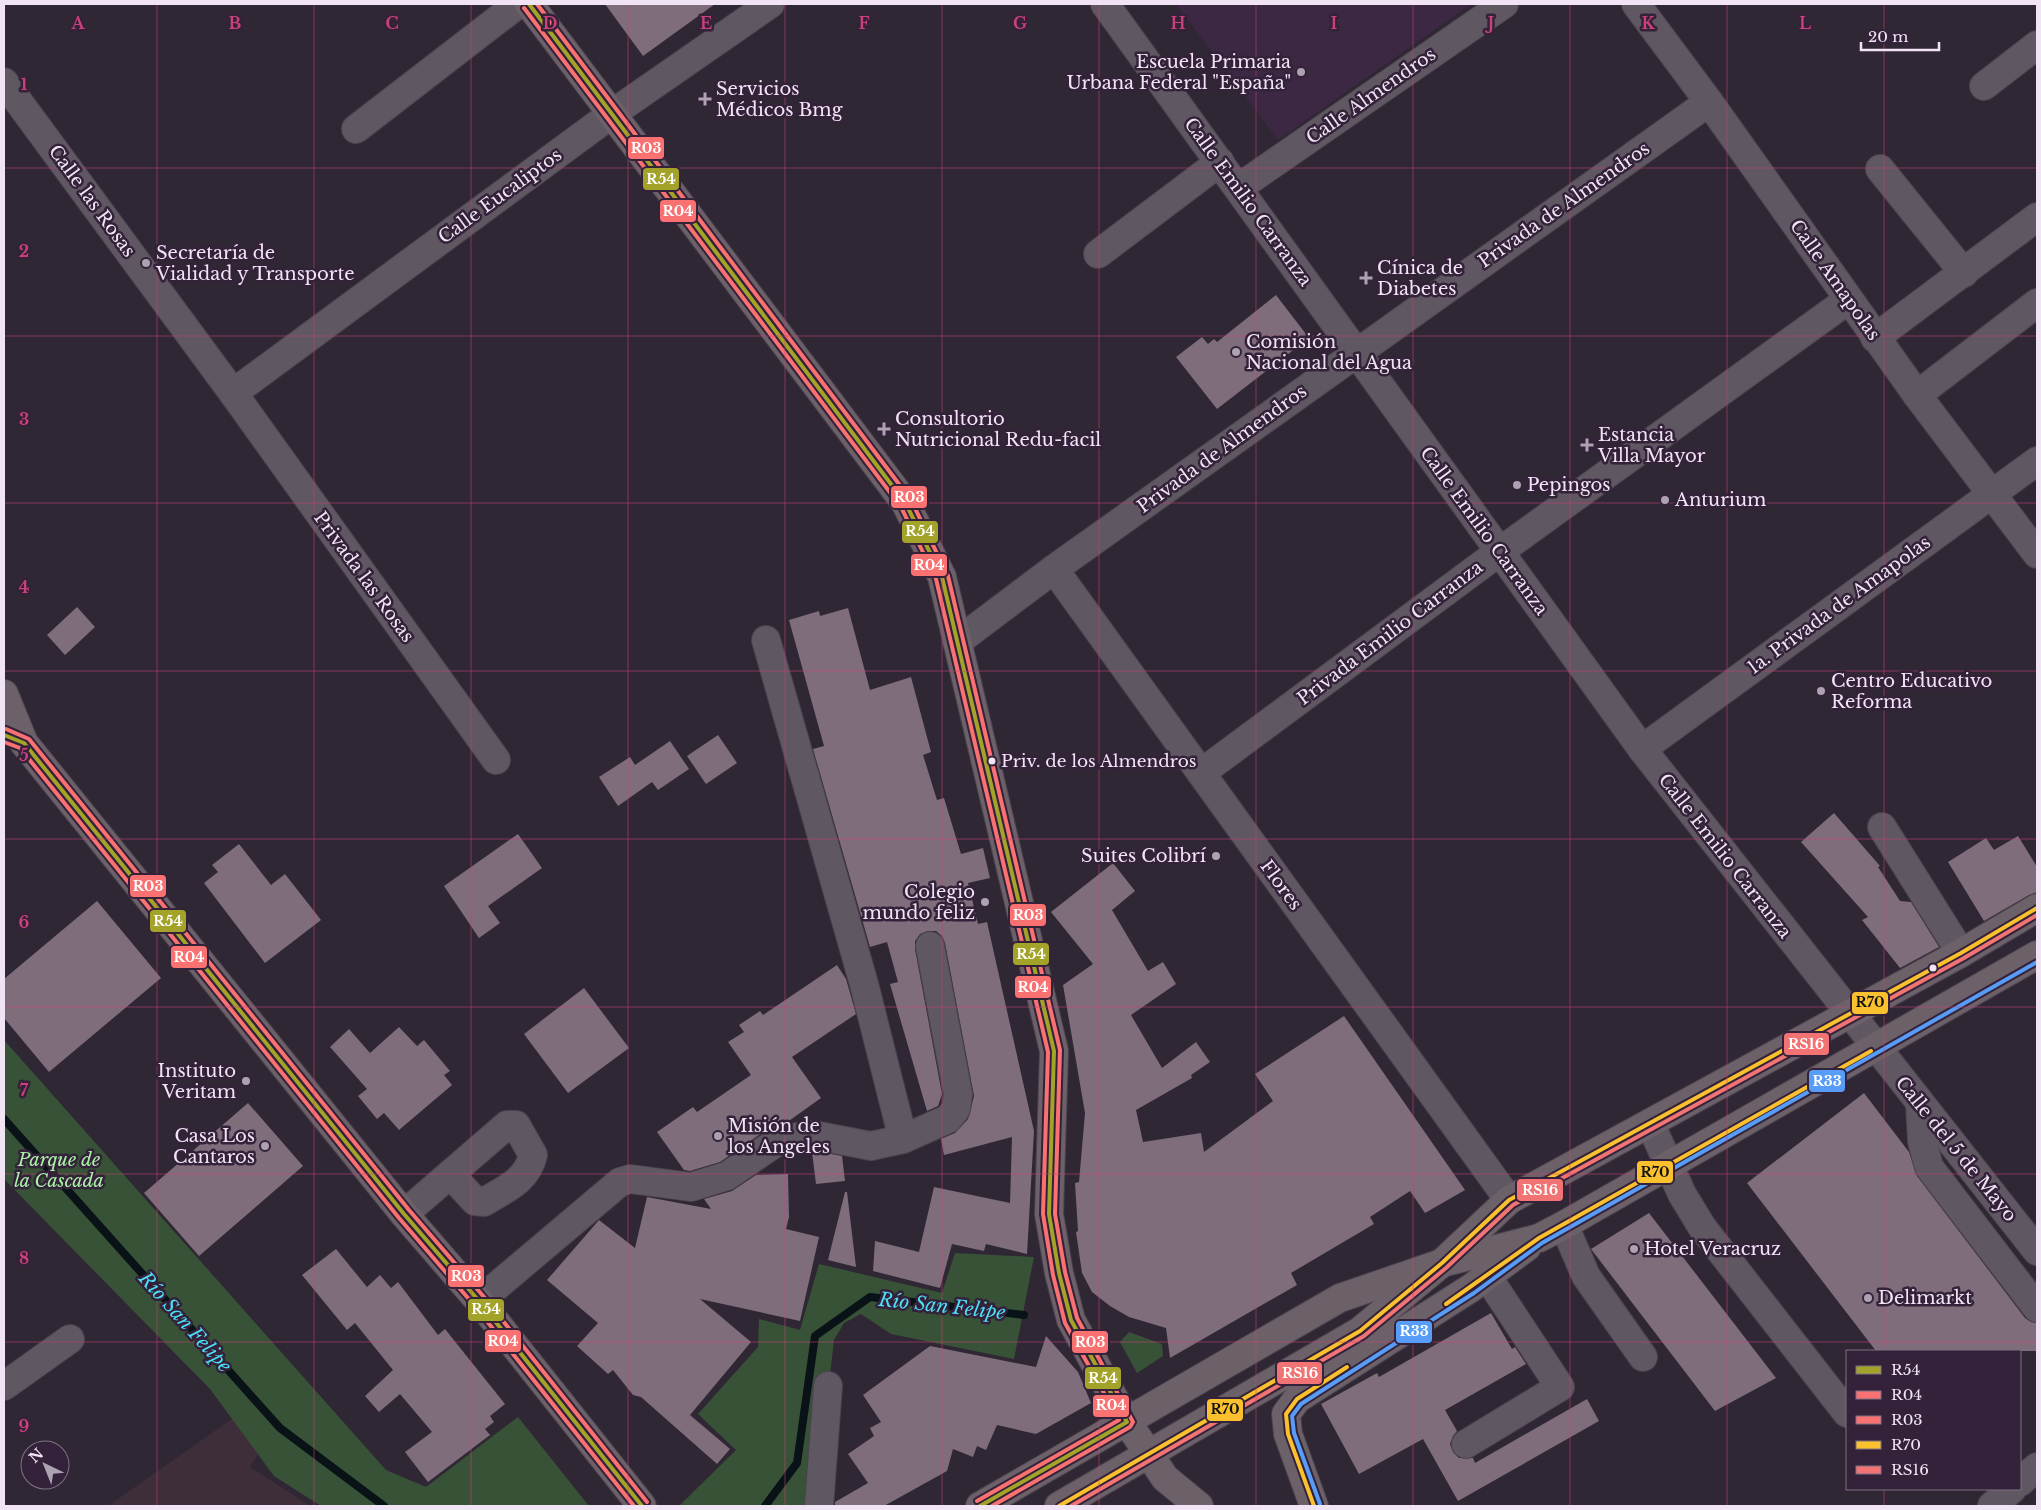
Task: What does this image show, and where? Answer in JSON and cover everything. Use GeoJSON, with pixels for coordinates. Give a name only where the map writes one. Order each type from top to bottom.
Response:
{"type":"FeatureCollection","features":[{"type":"Feature","properties":{"kind":"main road"},"geometry":{"type":"LineString","coordinates":[[530,4],[906,504],[942,576],[1054,1051],[1049,1214],[1059,1273],[1071,1320],[1127,1422],[1165,1478],[1199,1506]]}},
{"type":"Feature","properties":{"kind":"main road"},"geometry":{"type":"LineString","coordinates":[[4,694],[14,739],[404,1214],[479,1301],[642,1506]]}},
{"type":"Feature","properties":{"kind":"main road"},"geometry":{"type":"LineString","coordinates":[[1059,1506],[1360,1332],[1442,1263],[1509,1200],[1961,952],[2037,908]]}},
{"type":"Feature","properties":{"kind":"main road"},"geometry":{"type":"LineString","coordinates":[[1314,1506],[1288,1434],[1286,1414],[1297,1399],[1487,1276],[1539,1238],[1669,1166],[2037,955]]}},
{"type":"Feature","properties":{"kind":"main road"},"geometry":{"type":"LineString","coordinates":[[980,1506],[1340,1298],[1442,1263],[1539,1238]]}},
{"type":"Feature","properties":{"kind":"street"},"geometry":{"type":"LineString","coordinates":[[356,129],[518,4]]}},
{"type":"Feature","properties":{"kind":"street","name":"Calle Eucaliptos"},"geometry":{"type":"LineString","coordinates":[[233,393],[612,113],[770,4]]}},
{"type":"Feature","properties":{"kind":"street","name":"Calle Emilio Carranza"},"geometry":{"type":"LineString","coordinates":[[1105,4],[1642,749],[1876,1048]]}},
{"type":"Feature","properties":{"kind":"street","name":"Calle Almendros"},"geometry":{"type":"LineString","coordinates":[[1238,188],[1504,4]]}},
{"type":"Feature","properties":{"kind":"street","name":"Calle Amapolas"},"geometry":{"type":"LineString","coordinates":[[1636,4],[1709,102],[1916,395],[2037,554]]}},
{"type":"Feature","properties":{"kind":"street"},"geometry":{"type":"LineString","coordinates":[[1984,86],[2037,44]]}},
{"type":"Feature","properties":{"kind":"street","name":"Calle las Rosas"},"geometry":{"type":"LineString","coordinates":[[4,82],[233,393]]}},
{"type":"Feature","properties":{"kind":"street","name":"Privada de Almendros"},"geometry":{"type":"LineString","coordinates":[[957,642],[1054,569],[1709,102]]}},
{"type":"Feature","properties":{"kind":"street"},"geometry":{"type":"LineString","coordinates":[[1098,254],[1220,162]]}},
{"type":"Feature","properties":{"kind":"street"},"geometry":{"type":"LineString","coordinates":[[1880,169],[1964,273]]}},
{"type":"Feature","properties":{"kind":"street"},"geometry":{"type":"LineString","coordinates":[[1875,338],[2037,217]]}},
{"type":"Feature","properties":{"kind":"street","name":"Privada Emilio Carranza"},"geometry":{"type":"LineString","coordinates":[[1201,773],[1499,552],[1848,300]]}},
{"type":"Feature","properties":{"kind":"street"},"geometry":{"type":"LineString","coordinates":[[1916,395],[2037,303]]}},
{"type":"Feature","properties":{"kind":"street","name":"Privada las Rosas"},"geometry":{"type":"LineString","coordinates":[[233,393],[496,760]]}},
{"type":"Feature","properties":{"kind":"street","name":"1a. Privada de Amapolas"},"geometry":{"type":"LineString","coordinates":[[1642,749],[2037,462]]}},
{"type":"Feature","properties":{"kind":"street","name":"Flores"},"geometry":{"type":"LineString","coordinates":[[1054,569],[1509,1200]]}},
{"type":"Feature","properties":{"kind":"street"},"geometry":{"type":"LineString","coordinates":[[766,640],[864,984],[903,1140]]}},
{"type":"Feature","properties":{"kind":"street"},"geometry":{"type":"LineString","coordinates":[[1882,827],[1961,952]]}},
{"type":"Feature","properties":{"kind":"street"},"geometry":{"type":"LineString","coordinates":[[479,1301],[620,1182],[630,1178],[691,1187],[726,1176],[781,1139],[814,1135],[871,1146],[903,1140],[948,1119],[956,1109],[958,1094],[930,946]]}},
{"type":"Feature","properties":{"kind":"street","name":"Calle del 5 de Mayo"},"geometry":{"type":"LineString","coordinates":[[1876,1048],[2037,1250]]}},
{"type":"Feature","properties":{"kind":"street"},"geometry":{"type":"LineString","coordinates":[[1920,1104],[1923,1148],[1928,1167],[2037,1308]]}},
{"type":"Feature","properties":{"kind":"street"},"geometry":{"type":"LineString","coordinates":[[1650,1123],[1669,1166],[1702,1227],[1846,1411]]}},
{"type":"Feature","properties":{"kind":"street"},"geometry":{"type":"LineString","coordinates":[[404,1214],[450,1174]]}},
{"type":"Feature","properties":{"kind":"street"},"geometry":{"type":"LineString","coordinates":[[1564,1225],[1586,1276],[1643,1357]]}},
{"type":"Feature","properties":{"kind":"street"},"geometry":{"type":"LineString","coordinates":[[1466,1444],[1560,1387],[1487,1276]]}},
{"type":"Feature","properties":{"kind":"street"},"geometry":{"type":"LineString","coordinates":[[4,1386],[70,1340]]}},
{"type":"Feature","properties":{"kind":"street"},"geometry":{"type":"LineString","coordinates":[[820,1506],[828,1386]]}},
{"type":"Feature","properties":{"kind":"street"},"geometry":{"type":"LineString","coordinates":[[2021,1481],[2037,1467]]}},
{"type":"Feature","properties":{"kind":"street"},"geometry":{"type":"LineString","coordinates":[[1992,1506],[2011,1490]]}},
{"type":"Feature","properties":{"kind":"shaded area","name":"Escuela Primaria Urbana Federal \"España\""},"geometry":{"type":"Polygon","coordinates":[[[1176,4],[1471,4],[1278,140],[1176,4]]]}},
{"type":"Feature","properties":{"kind":"shaded area"},"geometry":{"type":"Polygon","coordinates":[[[236,1416],[263,1446],[250,1467],[310,1506],[108,1506],[236,1416]]]}},
{"type":"Feature","properties":{"kind":"green space","name":"Parque de la Cascada"},"geometry":{"type":"Polygon","coordinates":[[[4,1040],[386,1470],[426,1487],[518,1417],[589,1506],[321,1506],[274,1476],[210,1389],[4,1179],[4,1040]]]}},
{"type":"Feature","properties":{"kind":"green space"},"geometry":{"type":"Polygon","coordinates":[[[955,1253],[1034,1257],[1014,1359],[891,1334],[861,1314],[844,1323],[834,1340],[830,1375],[807,1506],[680,1505],[736,1450],[698,1414],[758,1347],[759,1319],[800,1330],[819,1264],[942,1293],[955,1253]]]}},
{"type":"Feature","properties":{"kind":"green space"},"geometry":{"type":"Polygon","coordinates":[[[1129,1332],[1162,1344],[1163,1356],[1137,1373],[1120,1342],[1129,1332]]]}},
{"type":"Feature","properties":{"kind":"building"},"geometry":{"type":"Polygon","coordinates":[[[605,4],[715,4],[643,56],[605,4]]]}},
{"type":"Feature","properties":{"kind":"building","name":"Comisión Nacional del Agua"},"geometry":{"type":"Polygon","coordinates":[[[1276,295],[1309,338],[1217,409],[1176,357],[1202,337],[1208,344],[1214,339],[1217,342],[1276,295]]]}},
{"type":"Feature","properties":{"kind":"building"},"geometry":{"type":"Polygon","coordinates":[[[77,607],[95,627],[65,655],[47,635],[77,607]]]}},
{"type":"Feature","properties":{"kind":"building"},"geometry":{"type":"Polygon","coordinates":[[[848,608],[870,690],[911,677],[931,752],[923,755],[937,800],[944,798],[961,854],[983,848],[990,878],[968,883],[978,924],[987,922],[1034,1131],[1027,1254],[986,1244],[984,1251],[952,1244],[940,1288],[873,1271],[875,1241],[919,1252],[934,1187],[1010,1203],[1012,1137],[944,1155],[941,1139],[955,1133],[968,1119],[974,1096],[945,943],[942,936],[936,931],[920,934],[915,941],[942,1094],[938,1106],[927,1111],[890,984],[898,982],[887,942],[870,947],[813,749],[824,746],[789,620],[819,611],[820,616],[848,608]]]}},
{"type":"Feature","properties":{"kind":"building"},"geometry":{"type":"Polygon","coordinates":[[[718,735],[737,763],[706,784],[687,756],[718,735]]]}},
{"type":"Feature","properties":{"kind":"building"},"geometry":{"type":"Polygon","coordinates":[[[670,741],[689,769],[658,790],[652,782],[618,806],[599,777],[630,757],[635,765],[670,741]]]}},
{"type":"Feature","properties":{"kind":"building"},"geometry":{"type":"Polygon","coordinates":[[[1834,813],[1880,866],[1878,867],[1900,901],[1911,902],[1939,947],[1900,968],[1862,920],[1868,917],[1801,842],[1834,813]]]}},
{"type":"Feature","properties":{"kind":"building"},"geometry":{"type":"Polygon","coordinates":[[[518,834],[542,868],[488,906],[500,923],[479,938],[444,886],[518,834]]]}},
{"type":"Feature","properties":{"kind":"building"},"geometry":{"type":"Polygon","coordinates":[[[2018,836],[2037,867],[2037,892],[1984,921],[1948,862],[1986,838],[1994,850],[2018,836]]]}},
{"type":"Feature","properties":{"kind":"building"},"geometry":{"type":"Polygon","coordinates":[[[239,844],[271,885],[285,874],[321,920],[265,963],[204,883],[218,872],[212,865],[239,844]]]}},
{"type":"Feature","properties":{"kind":"building"},"geometry":{"type":"Polygon","coordinates":[[[1113,863],[1135,891],[1112,910],[1148,971],[1163,962],[1176,984],[1131,1015],[1162,1068],[1196,1042],[1210,1062],[1191,1075],[1192,1078],[1136,1110],[1143,1142],[1201,1133],[1204,1152],[1273,1101],[1255,1074],[1344,1016],[1465,1190],[1425,1213],[1410,1191],[1370,1217],[1374,1224],[1291,1273],[1297,1285],[1170,1358],[1166,1328],[1129,1317],[1110,1306],[1092,1292],[1082,1273],[1076,1232],[1078,1231],[1075,1183],[1079,1182],[1085,1113],[1063,985],[1093,964],[1051,912],[1113,863]]]}},
{"type":"Feature","properties":{"kind":"building"},"geometry":{"type":"Polygon","coordinates":[[[97,901],[161,978],[49,1072],[4,1018],[4,979],[97,901]]]}},
{"type":"Feature","properties":{"kind":"building"},"geometry":{"type":"Polygon","coordinates":[[[837,965],[846,979],[856,1014],[792,1057],[821,1098],[786,1123],[772,1126],[720,1162],[690,1171],[684,1170],[657,1132],[693,1107],[697,1112],[751,1075],[728,1042],[744,1032],[739,1025],[760,1011],[763,1015],[837,965]]]}},
{"type":"Feature","properties":{"kind":"building"},"geometry":{"type":"Polygon","coordinates":[[[584,988],[629,1048],[568,1093],[524,1034],[584,988]]]}},
{"type":"Feature","properties":{"kind":"building"},"geometry":{"type":"Polygon","coordinates":[[[399,1027],[417,1046],[424,1040],[450,1071],[444,1075],[452,1085],[399,1130],[384,1113],[377,1119],[358,1096],[367,1089],[330,1047],[349,1029],[370,1053],[399,1027]]]}},
{"type":"Feature","properties":{"kind":"building"},"geometry":{"type":"Polygon","coordinates":[[[1864,1093],[1909,1152],[1917,1176],[2025,1318],[2037,1323],[2037,1351],[1875,1350],[1747,1183],[1864,1093]]]}},
{"type":"Feature","properties":{"kind":"building"},"geometry":{"type":"Polygon","coordinates":[[[248,1103],[303,1166],[199,1256],[144,1193],[248,1103]]]}},
{"type":"Feature","properties":{"kind":"building"},"geometry":{"type":"Polygon","coordinates":[[[812,1152],[842,1156],[845,1181],[816,1184],[812,1152]]]}},
{"type":"Feature","properties":{"kind":"building"},"geometry":{"type":"Polygon","coordinates":[[[788,1174],[789,1217],[786,1229],[819,1237],[800,1321],[700,1299],[751,1342],[690,1415],[730,1449],[717,1464],[641,1397],[633,1395],[613,1370],[608,1374],[577,1346],[598,1323],[547,1280],[599,1220],[635,1248],[647,1197],[711,1209],[704,1199],[732,1191],[756,1175],[788,1174]]]}},
{"type":"Feature","properties":{"kind":"building"},"geometry":{"type":"Polygon","coordinates":[[[845,1192],[847,1192],[856,1267],[828,1260],[845,1192]]]}},
{"type":"Feature","properties":{"kind":"building"},"geometry":{"type":"Polygon","coordinates":[[[1649,1213],[1776,1378],[1715,1411],[1591,1249],[1649,1213]]]}},
{"type":"Feature","properties":{"kind":"building"},"geometry":{"type":"Polygon","coordinates":[[[336,1249],[367,1287],[380,1275],[391,1288],[398,1282],[438,1335],[445,1329],[505,1404],[490,1416],[494,1422],[485,1429],[490,1435],[428,1482],[405,1452],[432,1432],[400,1394],[379,1412],[365,1396],[393,1370],[355,1323],[347,1330],[302,1275],[336,1249]]]}},
{"type":"Feature","properties":{"kind":"building"},"geometry":{"type":"Polygon","coordinates":[[[1491,1313],[1512,1349],[1515,1347],[1526,1364],[1445,1410],[1457,1431],[1450,1444],[1453,1452],[1459,1458],[1473,1458],[1475,1463],[1587,1399],[1599,1421],[1458,1501],[1423,1439],[1359,1474],[1321,1404],[1377,1373],[1379,1377],[1491,1313]]]}},
{"type":"Feature","properties":{"kind":"building"},"geometry":{"type":"Polygon","coordinates":[[[1046,1336],[1078,1372],[1091,1403],[1036,1434],[997,1425],[986,1450],[977,1446],[973,1457],[953,1449],[947,1471],[884,1506],[835,1506],[835,1502],[868,1483],[848,1454],[874,1436],[870,1428],[881,1422],[863,1395],[930,1346],[1036,1367],[1046,1336]]]}},
{"type":"Feature","properties":{"kind":"waterway","name":"Río San Felipe"},"geometry":{"type":"LineString","coordinates":[[4,1119],[280,1428],[384,1506]]}},
{"type":"Feature","properties":{"kind":"waterway","name":"Río San Felipe"},"geometry":{"type":"LineString","coordinates":[[765,1506],[797,1463],[815,1336],[870,1297],[1024,1315]]}},
{"type":"Feature","properties":{"kind":"transit line","name":"R54"},"geometry":{"type":"LineString","coordinates":[[529,4],[906,504],[942,577],[1054,1051],[1049,1214],[1059,1273],[1071,1320],[1127,1422],[980,1506]]}},
{"type":"Feature","properties":{"kind":"transit line","name":"R03"},"geometry":{"type":"LineString","coordinates":[[537,4],[911,500],[948,576],[1060,1050],[1055,1214],[1065,1272],[1077,1318],[1133,1422],[1130,1427],[992,1506]]}},
{"type":"Feature","properties":{"kind":"transit line","name":"R04"},"geometry":{"type":"LineString","coordinates":[[524,8],[901,507],[936,579],[1048,1052],[1043,1214],[1053,1275],[1065,1323],[1119,1420],[977,1501]]}},
{"type":"Feature","properties":{"kind":"transit line","name":"R03"},"geometry":{"type":"LineString","coordinates":[[6,729],[29,739],[409,1210],[484,1297],[647,1502]]}},
{"type":"Feature","properties":{"kind":"transit line","name":"R54"},"geometry":{"type":"LineString","coordinates":[[4,735],[24,743],[404,1214],[479,1301],[642,1506]]}},
{"type":"Feature","properties":{"kind":"transit line","name":"R04"},"geometry":{"type":"LineString","coordinates":[[4,742],[20,748],[399,1218],[474,1305],[634,1506]]}},
{"type":"Feature","properties":{"kind":"transit line","name":"R70"},"geometry":{"type":"LineString","coordinates":[[1059,1506],[1360,1331],[1442,1263],[1509,1200],[1961,953],[2037,908]]}},
{"type":"Feature","properties":{"kind":"transit line","name":"RS16"},"geometry":{"type":"LineString","coordinates":[[1071,1506],[1364,1336],[1446,1268],[1513,1205],[1964,958],[2037,915]]}},
{"type":"Feature","properties":{"kind":"transit line","name":"R33"},"geometry":{"type":"LineString","coordinates":[[1320,1504],[1294,1433],[1292,1416],[1301,1404],[1474,1293],[1542,1243],[2037,962]]}},
{"type":"Feature","properties":{"kind":"transit line","name":"R70"},"geometry":{"type":"LineString","coordinates":[[1446,1304],[1539,1238],[1871,1051]]}},
{"type":"Feature","properties":{"kind":"transit line","name":"R70"},"geometry":{"type":"LineString","coordinates":[[1314,1506],[1288,1434],[1286,1414],[1297,1399],[1347,1367]]}},
{"type":"Feature","properties":{"kind":"place","name":"Escuela Primaria Urbana Federal \"España\""},"geometry":{"type":"Point","coordinates":[1301,72]}},
{"type":"Feature","properties":{"kind":"place","name":"Servicios Médicos Bmg"},"geometry":{"type":"Point","coordinates":[705,99]}},
{"type":"Feature","properties":{"kind":"place","name":"Secretaría de Vialidad y Transporte"},"geometry":{"type":"Point","coordinates":[146,263]}},
{"type":"Feature","properties":{"kind":"place","name":"Cínica de Diabetes"},"geometry":{"type":"Point","coordinates":[1366,278]}},
{"type":"Feature","properties":{"kind":"place","name":"Comisión Nacional del Agua"},"geometry":{"type":"Point","coordinates":[1236,352]}},
{"type":"Feature","properties":{"kind":"place","name":"Consultorio Nutricional Redu-facil"},"geometry":{"type":"Point","coordinates":[884,429]}},
{"type":"Feature","properties":{"kind":"place","name":"Estancia Villa Mayor"},"geometry":{"type":"Point","coordinates":[1587,445]}},
{"type":"Feature","properties":{"kind":"place","name":"Pepingos"},"geometry":{"type":"Point","coordinates":[1517,485]}},
{"type":"Feature","properties":{"kind":"place","name":"Anturium"},"geometry":{"type":"Point","coordinates":[1665,500]}},
{"type":"Feature","properties":{"kind":"place","name":"Centro Educativo Reforma"},"geometry":{"type":"Point","coordinates":[1821,691]}},
{"type":"Feature","properties":{"kind":"place","name":"Priv. de los Almendros"},"geometry":{"type":"Point","coordinates":[992,761]}},
{"type":"Feature","properties":{"kind":"place","name":"Suites Colibrí"},"geometry":{"type":"Point","coordinates":[1216,856]}},
{"type":"Feature","properties":{"kind":"place","name":"Colegio mundo feliz"},"geometry":{"type":"Point","coordinates":[985,902]}},
{"type":"Feature","properties":{"kind":"place","name":"Instituto Veritam"},"geometry":{"type":"Point","coordinates":[246,1081]}},
{"type":"Feature","properties":{"kind":"place","name":"Misión de los Angeles"},"geometry":{"type":"Point","coordinates":[718,1136]}},
{"type":"Feature","properties":{"kind":"place","name":"Casa Los Cantaros"},"geometry":{"type":"Point","coordinates":[265,1146]}},
{"type":"Feature","properties":{"kind":"place","name":"Hotel Veracruz"},"geometry":{"type":"Point","coordinates":[1634,1249]}},
{"type":"Feature","properties":{"kind":"place","name":"Delimarkt"},"geometry":{"type":"Point","coordinates":[1868,1298]}}]}
